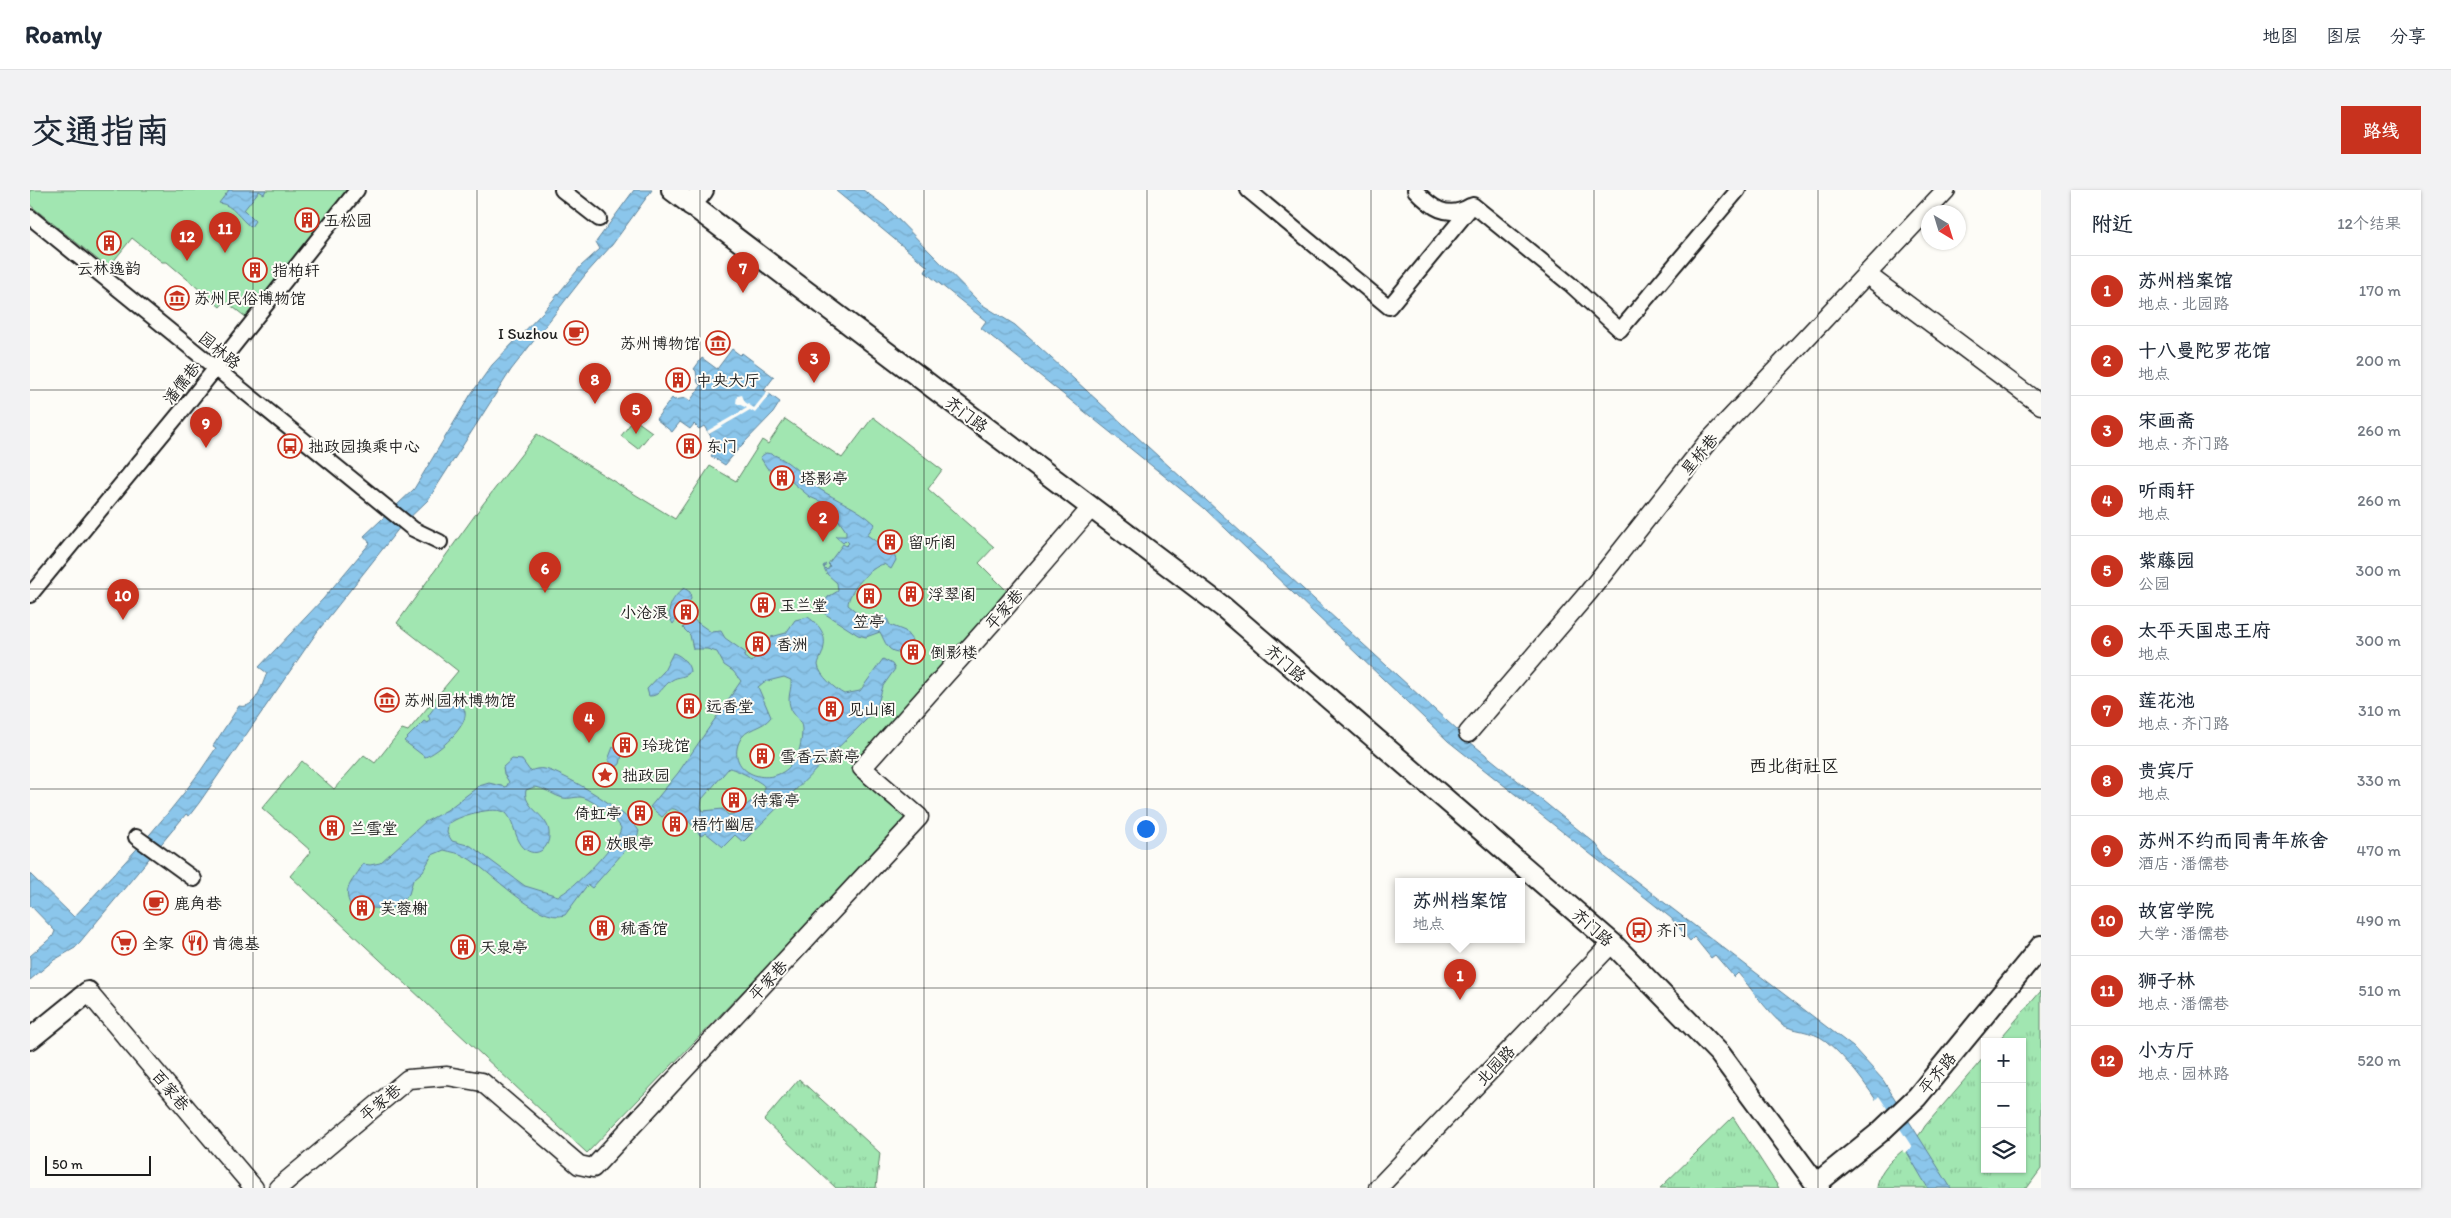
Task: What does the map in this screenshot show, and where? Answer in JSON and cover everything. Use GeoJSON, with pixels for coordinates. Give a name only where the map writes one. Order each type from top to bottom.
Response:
{"type":"FeatureCollection","features":[{"type":"Feature","properties":{"kind":"main road","name":"齐门路"},"geometry":{"type":"LineString","coordinates":[[672,190],[697,197],[1091,508],[1223,607],[1612,943],[1720,1054],[1817,1186]]}},
{"type":"Feature","properties":{"kind":"main road","name":"平齐路"},"geometry":{"type":"LineString","coordinates":[[1817,1186],[1879,1134],[1917,1097],[2041,946]]}},
{"type":"Feature","properties":{"kind":"main road"},"geometry":{"type":"LineString","coordinates":[[30,1039],[88,992]]}},
{"type":"Feature","properties":{"kind":"street","name":"潘儒巷"},"geometry":{"type":"LineString","coordinates":[[30,595],[357,190]]}},
{"type":"Feature","properties":{"kind":"street"},"geometry":{"type":"LineString","coordinates":[[562,190],[599,219]]}},
{"type":"Feature","properties":{"kind":"street"},"geometry":{"type":"LineString","coordinates":[[1248,190],[1389,307],[1473,205]]}},
{"type":"Feature","properties":{"kind":"street"},"geometry":{"type":"LineString","coordinates":[[1415,190],[1427,203],[1444,212],[1454,213],[1473,205]]}},
{"type":"Feature","properties":{"kind":"street"},"geometry":{"type":"LineString","coordinates":[[1473,205],[1570,284],[1620,330],[1738,190]]}},
{"type":"Feature","properties":{"kind":"street","name":"星桥巷"},"geometry":{"type":"LineString","coordinates":[[1468,733],[1588,593],[1705,445],[1946,190]]}},
{"type":"Feature","properties":{"kind":"street","name":"园林路"},"geometry":{"type":"LineString","coordinates":[[30,218],[413,529],[440,542]]}},
{"type":"Feature","properties":{"kind":"street"},"geometry":{"type":"LineString","coordinates":[[1866,274],[2041,405]]}},
{"type":"Feature","properties":{"kind":"street","name":"平家巷"},"geometry":{"type":"LineString","coordinates":[[278,1188],[408,1080],[447,1076],[482,1082],[579,1165],[593,1168],[919,817],[862,768],[997,618],[1091,508]]}},
{"type":"Feature","properties":{"kind":"street"},"geometry":{"type":"LineString","coordinates":[[136,837],[194,879]]}},
{"type":"Feature","properties":{"kind":"street","name":"北园路"},"geometry":{"type":"LineString","coordinates":[[1378,1188],[1612,943]]}},
{"type":"Feature","properties":{"kind":"street","name":"百家巷"},"geometry":{"type":"LineString","coordinates":[[88,992],[254,1188]]}},
{"type":"Feature","properties":{"kind":"green space"},"geometry":{"type":"Polygon","coordinates":[[[30,190],[348,190],[247,318],[225,301],[220,307],[167,262],[162,262],[132,238],[108,268],[30,205],[30,190]]]}},
{"type":"Feature","properties":{"kind":"green space","name":"拙政园"},"geometry":{"type":"Polygon","coordinates":[[[873,417],[942,470],[928,489],[994,547],[979,563],[1009,593],[852,764],[911,817],[587,1153],[290,876],[311,851],[262,808],[302,761],[334,789],[364,755],[375,763],[402,729],[408,731],[458,671],[397,623],[483,504],[537,434],[675,519],[710,466],[736,481],[762,440],[768,444],[785,419],[842,458],[873,417]]]}},
{"type":"Feature","properties":{"kind":"green space"},"geometry":{"type":"Polygon","coordinates":[[[634,419],[652,432],[638,449],[621,436],[634,419]]]}},
{"type":"Feature","properties":{"kind":"green space"},"geometry":{"type":"Polygon","coordinates":[[[2041,991],[2041,1169],[2027,1188],[1877,1188],[1879,1178],[1890,1162],[1920,1134],[1981,1061],[1981,1173],[2026,1173],[2026,1038],[2000,1038],[2041,991]]]}},
{"type":"Feature","properties":{"kind":"green space"},"geometry":{"type":"Polygon","coordinates":[[[799,1079],[880,1153],[876,1188],[836,1188],[764,1120],[799,1079]]]}},
{"type":"Feature","properties":{"kind":"green space"},"geometry":{"type":"Polygon","coordinates":[[[1733,1117],[1779,1188],[1660,1188],[1733,1117]]]}},
{"type":"Feature","properties":{"kind":"water"},"geometry":{"type":"Polygon","coordinates":[[[229,190],[266,190],[264,194],[259,191],[244,210],[255,221],[251,227],[229,206],[219,203],[229,190]]]}},
{"type":"Feature","properties":{"kind":"water"},"geometry":{"type":"Polygon","coordinates":[[[634,190],[652,190],[612,245],[585,275],[511,370],[428,500],[400,527],[317,632],[199,803],[189,816],[186,814],[75,948],[54,960],[30,980],[30,956],[53,936],[55,931],[30,905],[30,874],[74,917],[149,836],[184,793],[216,748],[213,746],[239,706],[250,704],[258,695],[267,673],[259,667],[323,599],[370,543],[364,536],[414,489],[471,394],[492,365],[544,311],[581,266],[600,249],[596,242],[634,190]]]}},
{"type":"Feature","properties":{"kind":"water"},"geometry":{"type":"Polygon","coordinates":[[[837,190],[863,190],[885,206],[981,304],[1015,325],[1470,742],[1596,844],[1606,858],[1853,1047],[1883,1080],[1951,1188],[1928,1188],[1870,1091],[1857,1073],[1826,1041],[1821,1037],[1783,1025],[1738,973],[1734,977],[1715,955],[1711,958],[1694,937],[1690,941],[1671,918],[1448,741],[1204,508],[981,328],[986,321],[925,272],[928,267],[837,190]]]}},
{"type":"Feature","properties":{"kind":"water"},"geometry":{"type":"Polygon","coordinates":[[[732,349],[740,355],[742,353],[774,377],[764,390],[780,402],[773,413],[725,465],[711,456],[717,446],[704,426],[699,429],[694,424],[690,429],[680,422],[672,432],[656,419],[672,398],[674,400],[686,398],[690,401],[701,386],[698,383],[694,369],[702,358],[717,369],[732,349]]]}},
{"type":"Feature","properties":{"kind":"water"},"geometry":{"type":"Polygon","coordinates":[[[766,453],[787,462],[818,488],[861,513],[875,524],[867,535],[894,554],[896,560],[891,569],[884,564],[867,574],[852,593],[848,605],[864,618],[876,621],[886,616],[890,625],[905,631],[912,640],[902,652],[890,649],[880,632],[866,637],[858,635],[819,610],[828,597],[838,591],[837,583],[827,574],[823,566],[826,564],[824,567],[827,570],[830,566],[828,564],[843,544],[846,546],[849,543],[846,540],[843,543],[835,536],[846,536],[846,531],[828,505],[810,497],[792,482],[788,471],[783,469],[773,472],[767,468],[760,457],[766,453]]]}},
{"type":"Feature","properties":{"kind":"water"},"geometry":{"type":"Polygon","coordinates":[[[684,588],[690,592],[691,599],[673,624],[669,614],[671,604],[676,595],[684,588]]]}},
{"type":"Feature","properties":{"kind":"water"},"geometry":{"type":"Polygon","coordinates":[[[808,617],[817,625],[824,637],[824,648],[818,664],[819,669],[828,682],[844,694],[860,691],[883,659],[892,664],[895,669],[883,686],[876,710],[743,842],[735,835],[723,847],[706,833],[701,836],[678,811],[671,809],[662,817],[650,807],[678,773],[741,681],[733,671],[724,665],[717,652],[707,649],[693,649],[690,635],[683,628],[691,618],[711,632],[721,631],[725,638],[746,653],[744,657],[752,662],[771,637],[786,633],[795,620],[808,617]],[[784,677],[764,682],[758,687],[771,717],[768,721],[745,733],[739,742],[737,756],[742,766],[751,774],[764,777],[778,775],[790,766],[799,752],[802,726],[789,703],[791,680],[784,677]],[[729,768],[702,799],[701,807],[703,811],[723,809],[728,815],[734,814],[764,792],[762,784],[729,768]]]}},
{"type":"Feature","properties":{"kind":"water"},"geometry":{"type":"Polygon","coordinates":[[[673,653],[684,660],[690,672],[669,682],[656,695],[649,696],[647,689],[664,671],[673,653]]]}},
{"type":"Feature","properties":{"kind":"water"},"geometry":{"type":"Polygon","coordinates":[[[445,693],[462,706],[465,718],[457,731],[444,745],[425,757],[404,741],[424,721],[427,723],[430,719],[428,716],[445,693]]]}},
{"type":"Feature","properties":{"kind":"water"},"geometry":{"type":"Polygon","coordinates":[[[613,747],[622,755],[620,764],[616,767],[608,760],[613,747]]]}},
{"type":"Feature","properties":{"kind":"water"},"geometry":{"type":"Polygon","coordinates":[[[512,759],[522,760],[530,771],[545,769],[567,778],[623,814],[639,831],[637,837],[592,888],[588,885],[585,888],[565,915],[554,916],[541,912],[466,857],[444,850],[432,855],[423,871],[413,880],[409,894],[400,904],[389,909],[372,908],[362,898],[351,906],[347,894],[348,889],[363,864],[380,863],[425,822],[447,810],[479,786],[489,783],[506,787],[509,782],[504,774],[503,767],[512,759]],[[534,787],[526,790],[526,796],[531,806],[548,826],[549,839],[547,845],[538,852],[528,851],[523,847],[508,816],[501,811],[485,811],[459,818],[448,825],[447,833],[452,841],[471,846],[525,886],[558,896],[574,885],[594,865],[613,844],[621,828],[609,814],[584,798],[563,798],[534,787]]]}},
{"type":"Feature","properties":{"kind":"pier"},"geometry":{"type":"Polygon","coordinates":[[[767,392],[770,394],[755,413],[750,410],[709,434],[707,431],[747,408],[736,403],[737,396],[742,395],[745,402],[754,408],[767,392]]]}},
{"type":"Feature","properties":{"kind":"pier"},"geometry":{"type":"Polygon","coordinates":[[[1879,1096],[1912,1147],[1904,1153],[1873,1102],[1879,1096]]]}},
{"type":"Feature","properties":{"kind":"place","name":"五松园"},"geometry":{"type":"Point","coordinates":[307,220]}},
{"type":"Feature","properties":{"kind":"place","name":"云林逸韵"},"geometry":{"type":"Point","coordinates":[109,243]}},
{"type":"Feature","properties":{"kind":"place","name":"狮子林"},"geometry":{"type":"Point","coordinates":[225,253]}},
{"type":"Feature","properties":{"kind":"place","name":"小方厅"},"geometry":{"type":"Point","coordinates":[187,261]}},
{"type":"Feature","properties":{"kind":"place","name":"指柏轩"},"geometry":{"type":"Point","coordinates":[255,270]}},
{"type":"Feature","properties":{"kind":"place","name":"莲花池"},"geometry":{"type":"Point","coordinates":[743,293]}},
{"type":"Feature","properties":{"kind":"place","name":"苏州民俗博物馆"},"geometry":{"type":"Point","coordinates":[177,298]}},
{"type":"Feature","properties":{"kind":"place","name":"I Suzhou"},"geometry":{"type":"Point","coordinates":[576,333]}},
{"type":"Feature","properties":{"kind":"place","name":"苏州博物馆"},"geometry":{"type":"Point","coordinates":[718,343]}},
{"type":"Feature","properties":{"kind":"place","name":"中央大厅"},"geometry":{"type":"Point","coordinates":[678,380]}},
{"type":"Feature","properties":{"kind":"place","name":"宋画斋"},"geometry":{"type":"Point","coordinates":[814,383]}},
{"type":"Feature","properties":{"kind":"place","name":"贵宾厅"},"geometry":{"type":"Point","coordinates":[595,404]}},
{"type":"Feature","properties":{"kind":"place","name":"紫藤园"},"geometry":{"type":"Point","coordinates":[636,434]}},
{"type":"Feature","properties":{"kind":"place","name":"拙政园换乘中心"},"geometry":{"type":"Point","coordinates":[290,446]}},
{"type":"Feature","properties":{"kind":"place","name":"东门"},"geometry":{"type":"Point","coordinates":[689,446]}},
{"type":"Feature","properties":{"kind":"place","name":"苏州不约而同青年旅舍"},"geometry":{"type":"Point","coordinates":[206,448]}},
{"type":"Feature","properties":{"kind":"place","name":"塔影亭"},"geometry":{"type":"Point","coordinates":[782,478]}},
{"type":"Feature","properties":{"kind":"place","name":"十八曼陀罗花馆"},"geometry":{"type":"Point","coordinates":[823,542]}},
{"type":"Feature","properties":{"kind":"place","name":"留听阁"},"geometry":{"type":"Point","coordinates":[890,542]}},
{"type":"Feature","properties":{"kind":"place","name":"太平天国忠王府"},"geometry":{"type":"Point","coordinates":[545,593]}},
{"type":"Feature","properties":{"kind":"place","name":"浮翠阁"},"geometry":{"type":"Point","coordinates":[911,594]}},
{"type":"Feature","properties":{"kind":"place","name":"笠亭"},"geometry":{"type":"Point","coordinates":[869,596]}},
{"type":"Feature","properties":{"kind":"place","name":"玉兰堂"},"geometry":{"type":"Point","coordinates":[763,605]}},
{"type":"Feature","properties":{"kind":"place","name":"小沧浪"},"geometry":{"type":"Point","coordinates":[686,612]}},
{"type":"Feature","properties":{"kind":"place","name":"故宫学院"},"geometry":{"type":"Point","coordinates":[123,620]}},
{"type":"Feature","properties":{"kind":"place","name":"香洲"},"geometry":{"type":"Point","coordinates":[758,644]}},
{"type":"Feature","properties":{"kind":"place","name":"倒影楼"},"geometry":{"type":"Point","coordinates":[913,652]}},
{"type":"Feature","properties":{"kind":"place","name":"苏州园林博物馆"},"geometry":{"type":"Point","coordinates":[387,700]}},
{"type":"Feature","properties":{"kind":"place","name":"远香堂"},"geometry":{"type":"Point","coordinates":[689,706]}},
{"type":"Feature","properties":{"kind":"place","name":"见山阁"},"geometry":{"type":"Point","coordinates":[831,709]}},
{"type":"Feature","properties":{"kind":"place","name":"听雨轩"},"geometry":{"type":"Point","coordinates":[589,743]}},
{"type":"Feature","properties":{"kind":"place","name":"玲珑馆"},"geometry":{"type":"Point","coordinates":[625,745]}},
{"type":"Feature","properties":{"kind":"place","name":"雪香云蔚亭"},"geometry":{"type":"Point","coordinates":[762,756]}},
{"type":"Feature","properties":{"kind":"place","name":"拙政园"},"geometry":{"type":"Point","coordinates":[605,775]}},
{"type":"Feature","properties":{"kind":"place","name":"待霜亭"},"geometry":{"type":"Point","coordinates":[734,800]}},
{"type":"Feature","properties":{"kind":"place","name":"倚虹亭"},"geometry":{"type":"Point","coordinates":[640,813]}},
{"type":"Feature","properties":{"kind":"place","name":"梧竹幽居"},"geometry":{"type":"Point","coordinates":[675,824]}},
{"type":"Feature","properties":{"kind":"place","name":"兰雪堂"},"geometry":{"type":"Point","coordinates":[332,828]}},
{"type":"Feature","properties":{"kind":"place","name":"放眼亭"},"geometry":{"type":"Point","coordinates":[588,843]}},
{"type":"Feature","properties":{"kind":"place","name":"鹿角巷"},"geometry":{"type":"Point","coordinates":[156,903]}},
{"type":"Feature","properties":{"kind":"place","name":"芙蓉榭"},"geometry":{"type":"Point","coordinates":[362,908]}},
{"type":"Feature","properties":{"kind":"place","name":"秫香馆"},"geometry":{"type":"Point","coordinates":[602,928]}},
{"type":"Feature","properties":{"kind":"place","name":"齐门"},"geometry":{"type":"Point","coordinates":[1639,930]}},
{"type":"Feature","properties":{"kind":"place","name":"全家"},"geometry":{"type":"Point","coordinates":[124,943]}},
{"type":"Feature","properties":{"kind":"place","name":"肯德基"},"geometry":{"type":"Point","coordinates":[195,943]}},
{"type":"Feature","properties":{"kind":"place","name":"天泉亭"},"geometry":{"type":"Point","coordinates":[463,947]}},
{"type":"Feature","properties":{"kind":"place","name":"苏州档案馆"},"geometry":{"type":"Point","coordinates":[1460,1000]}},
{"type":"Feature","properties":{"kind":"district","name":"西北街社区"},"geometry":{"type":"Point","coordinates":[1794,766]}}]}
